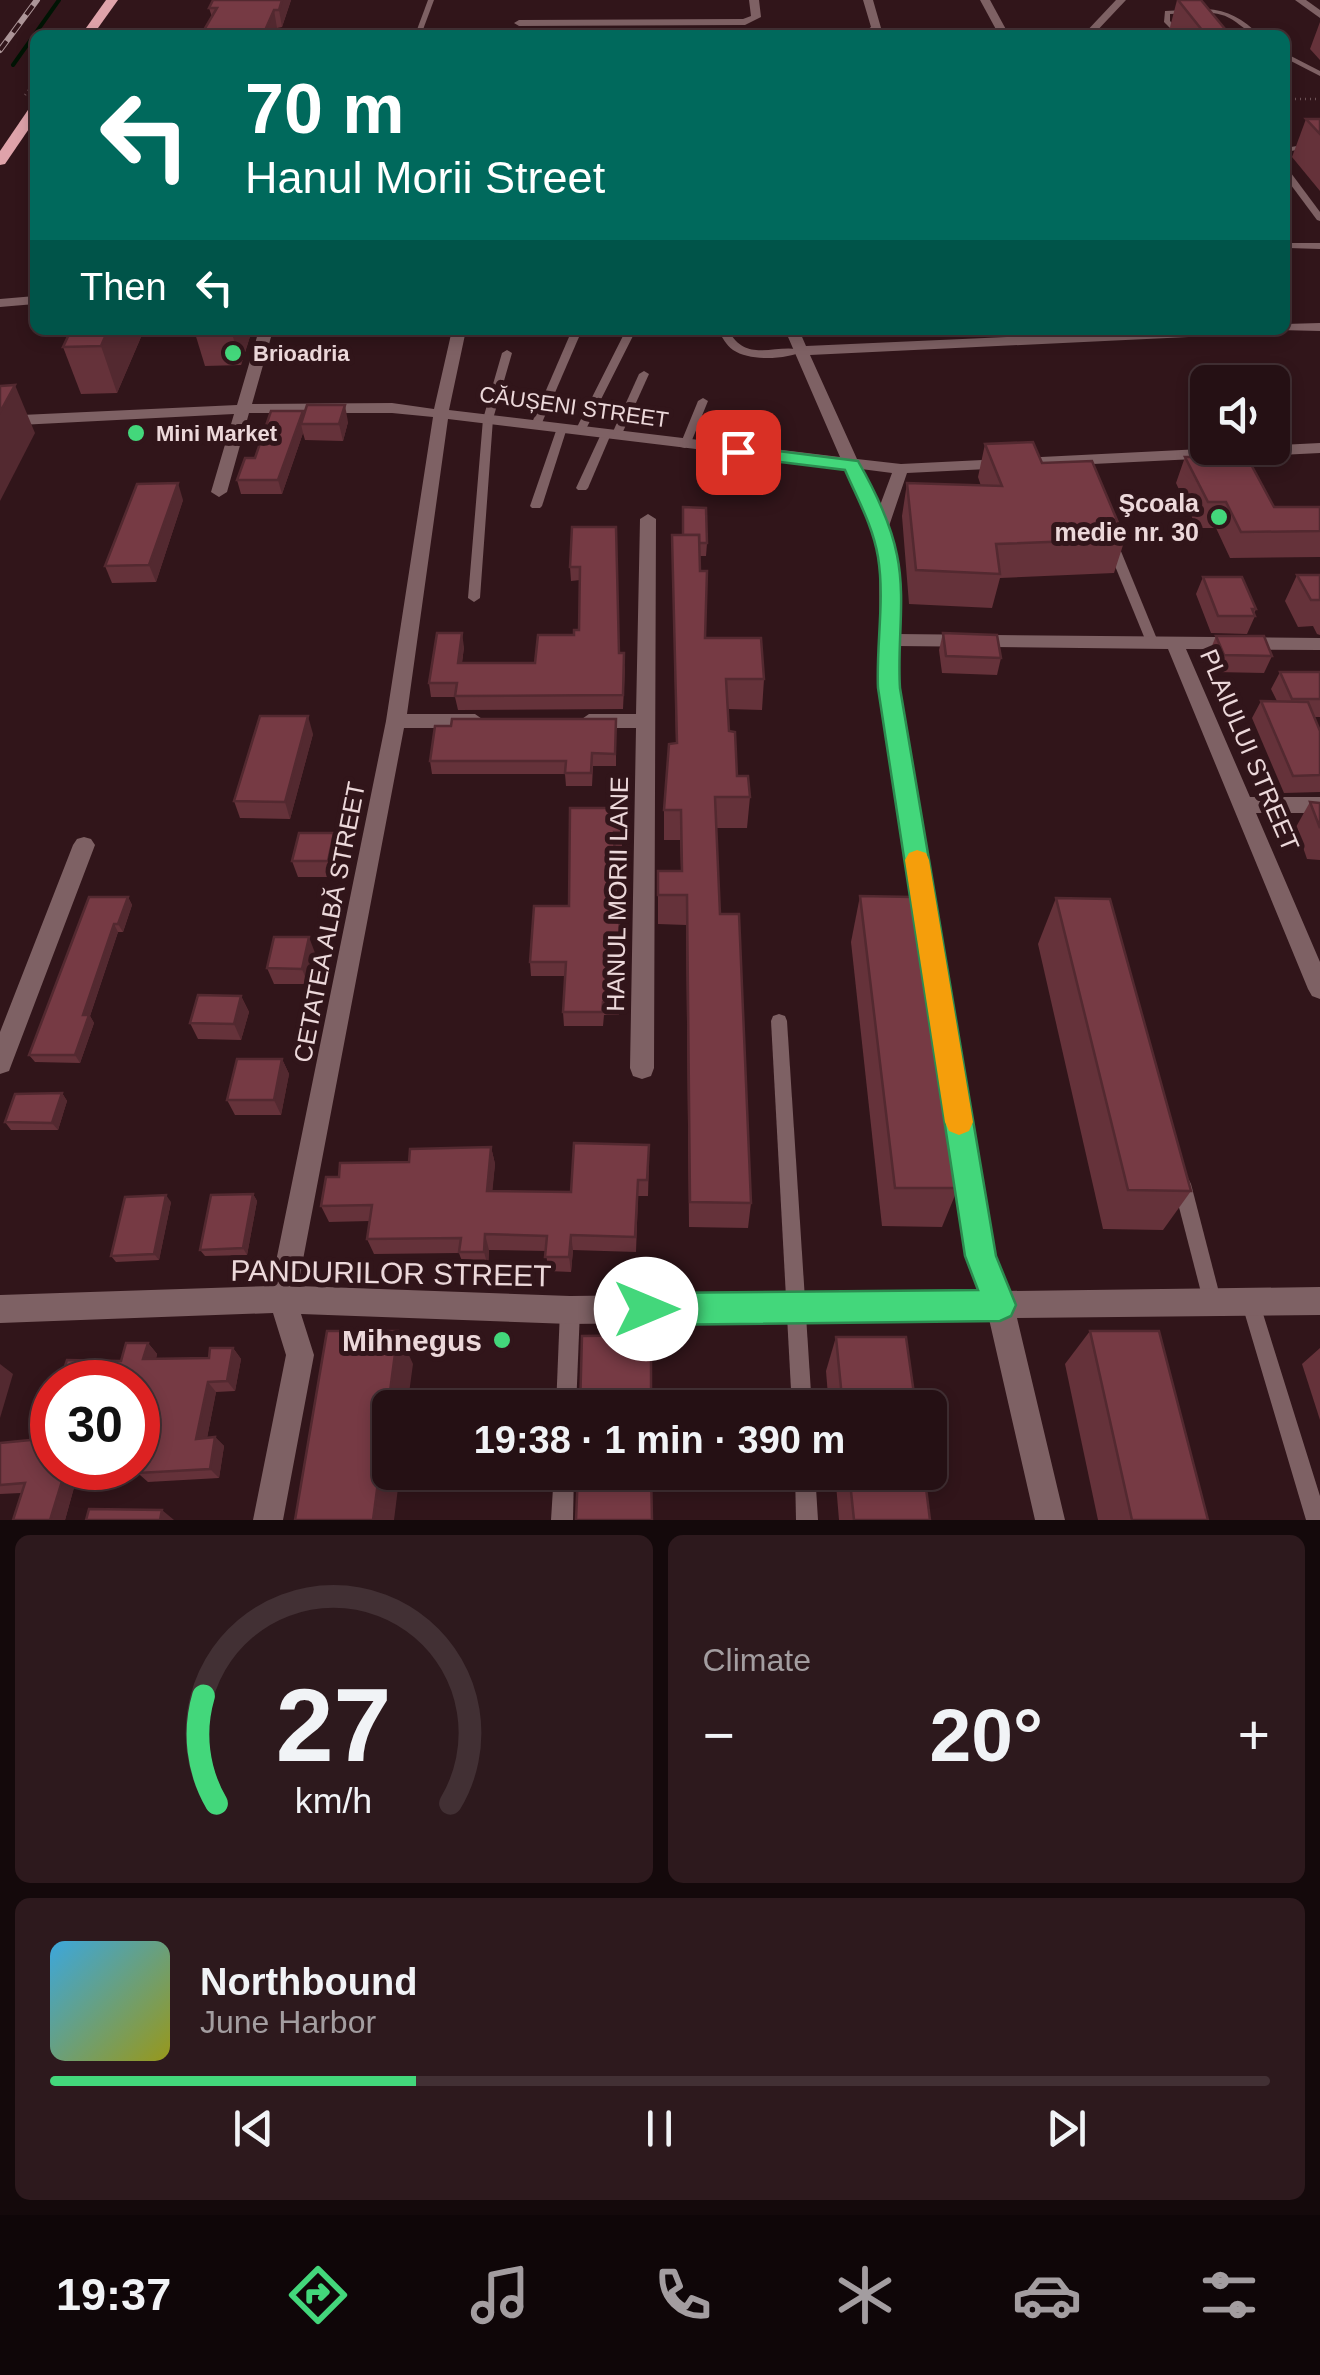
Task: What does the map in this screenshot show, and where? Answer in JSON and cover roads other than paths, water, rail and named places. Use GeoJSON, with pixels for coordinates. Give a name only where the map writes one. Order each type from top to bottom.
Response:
{"type":"FeatureCollection","features":[{"type":"Feature","properties":{"kind":"main road"},"geometry":{"type":"LineString","coordinates":[[91,30],[112,0]]}},
{"type":"Feature","properties":{"kind":"main road"},"geometry":{"type":"LineString","coordinates":[[0,160],[30,117]]}},
{"type":"Feature","properties":{"kind":"street"},"geometry":{"type":"LineString","coordinates":[[519,23],[752,21],[756,17],[754,0]]}},
{"type":"Feature","properties":{"kind":"street"},"geometry":{"type":"LineString","coordinates":[[868,0],[876,28],[873,30]]}},
{"type":"Feature","properties":{"kind":"street"},"geometry":{"type":"LineString","coordinates":[[985,0],[1001,30]]}},
{"type":"Feature","properties":{"kind":"street"},"geometry":{"type":"LineString","coordinates":[[1093,30],[1121,0]]}},
{"type":"Feature","properties":{"kind":"street"},"geometry":{"type":"LineString","coordinates":[[1299,0],[1320,16]]}},
{"type":"Feature","properties":{"kind":"street"},"geometry":{"type":"LineString","coordinates":[[0,303],[30,300]]}},
{"type":"Feature","properties":{"kind":"street"},"geometry":{"type":"LineString","coordinates":[[1290,328],[1320,327]]}},
{"type":"Feature","properties":{"kind":"street"},"geometry":{"type":"LineString","coordinates":[[219,492],[265,335]]}},
{"type":"Feature","properties":{"kind":"street","name":"CETATEA ALBĂ STREET"},"geometry":{"type":"LineString","coordinates":[[268,1520],[300,1355],[282,1299],[396,721],[451,353],[457,335]]}},
{"type":"Feature","properties":{"kind":"street"},"geometry":{"type":"LineString","coordinates":[[1024,335],[796,340],[880,529],[888,557],[889,688],[981,1256],[1000,1305],[1050,1520]]}},
{"type":"Feature","properties":{"kind":"street","name":"CĂUȘENI STREET"},"geometry":{"type":"LineString","coordinates":[[0,421],[244,409],[377,408],[442,412],[901,469],[1320,448]]}},
{"type":"Feature","properties":{"kind":"street"},"geometry":{"type":"LineString","coordinates":[[880,529],[901,469]]}},
{"type":"Feature","properties":{"kind":"street","name":"HANUL MORII LANE"},"geometry":{"type":"LineString","coordinates":[[642,1068],[648,519]]}},
{"type":"Feature","properties":{"kind":"street"},"geometry":{"type":"LineString","coordinates":[[887,640],[1320,644]]}},
{"type":"Feature","properties":{"kind":"street","name":"PLAIULUI STREET"},"geometry":{"type":"LineString","coordinates":[[1164,644],[1244,805],[1320,990]]}},
{"type":"Feature","properties":{"kind":"street"},"geometry":{"type":"LineString","coordinates":[[396,721],[492,721]]}},
{"type":"Feature","properties":{"kind":"street"},"geometry":{"type":"LineString","coordinates":[[570,721],[647,721]]}},
{"type":"Feature","properties":{"kind":"street"},"geometry":{"type":"LineString","coordinates":[[1244,805],[1320,805]]}},
{"type":"Feature","properties":{"kind":"street"},"geometry":{"type":"LineString","coordinates":[[0,1064],[84,845]]}},
{"type":"Feature","properties":{"kind":"street","name":"PANDURILOR STREET"},"geometry":{"type":"LineString","coordinates":[[0,1309],[282,1299],[570,1310],[1320,1301]]}},
{"type":"Feature","properties":{"kind":"lane"},"geometry":{"type":"LineString","coordinates":[[420,30],[431,0]]}},
{"type":"Feature","properties":{"kind":"lane"},"geometry":{"type":"LineString","coordinates":[[1161,5],[1173,12]]}},
{"type":"Feature","properties":{"kind":"lane"},"geometry":{"type":"LineString","coordinates":[[1176,30],[1167,22],[1167,12],[1230,14],[1242,19],[1252,30]]}},
{"type":"Feature","properties":{"kind":"lane"},"geometry":{"type":"LineString","coordinates":[[1290,58],[1320,74]]}},
{"type":"Feature","properties":{"kind":"lane"},"geometry":{"type":"LineString","coordinates":[[1290,140],[1296,148]]}},
{"type":"Feature","properties":{"kind":"lane"},"geometry":{"type":"LineString","coordinates":[[1290,149],[1320,153]]}},
{"type":"Feature","properties":{"kind":"lane"},"geometry":{"type":"LineString","coordinates":[[1290,178],[1320,218]]}},
{"type":"Feature","properties":{"kind":"lane"},"geometry":{"type":"LineString","coordinates":[[1290,245],[1320,246]]}},
{"type":"Feature","properties":{"kind":"lane"},"geometry":{"type":"LineString","coordinates":[[536,425],[575,335]]}},
{"type":"Feature","properties":{"kind":"lane"},"geometry":{"type":"LineString","coordinates":[[580,431],[628,335]]}},
{"type":"Feature","properties":{"kind":"lane"},"geometry":{"type":"LineString","coordinates":[[725,335],[728,344],[738,351],[756,354],[796,340]]}},
{"type":"Feature","properties":{"kind":"lane"},"geometry":{"type":"LineString","coordinates":[[474,598],[488,418],[507,353]]}},
{"type":"Feature","properties":{"kind":"lane"},"geometry":{"type":"LineString","coordinates":[[582,488],[644,374]]}},
{"type":"Feature","properties":{"kind":"lane"},"geometry":{"type":"LineString","coordinates":[[684,445],[703,402]]}},
{"type":"Feature","properties":{"kind":"lane"},"geometry":{"type":"LineString","coordinates":[[536,506],[562,428]]}},
{"type":"Feature","properties":{"kind":"lane"},"geometry":{"type":"LineString","coordinates":[[1103,522],[1164,644]]}},
{"type":"Feature","properties":{"kind":"lane"},"geometry":{"type":"LineString","coordinates":[[779,1021],[801,1390]]}},
{"type":"Feature","properties":{"kind":"lane"},"geometry":{"type":"LineString","coordinates":[[1178,1167],[1212,1300]]}},
{"type":"Feature","properties":{"kind":"lane"},"geometry":{"type":"LineString","coordinates":[[1250,1300],[1317,1520]]}},
{"type":"Feature","properties":{"kind":"lane"},"geometry":{"type":"LineString","coordinates":[[567,1390],[570,1310]]}},
{"type":"Feature","properties":{"kind":"lane"},"geometry":{"type":"LineString","coordinates":[[562,1520],[563,1490]]}},
{"type":"Feature","properties":{"kind":"lane"},"geometry":{"type":"LineString","coordinates":[[806,1490],[807,1520]]}},
{"type":"Feature","properties":{"kind":"waterway"},"geometry":{"type":"LineString","coordinates":[[38,30],[59,0]]}},
{"type":"Feature","properties":{"kind":"waterway"},"geometry":{"type":"LineString","coordinates":[[13,65],[30,41]]}},
{"type":"Feature","properties":{"kind":"railway"},"geometry":{"type":"LineString","coordinates":[[0,50],[37,0]]}},
{"type":"Feature","properties":{"kind":"place","name":"Brioadria"},"geometry":{"type":"Point","coordinates":[233,353]}},
{"type":"Feature","properties":{"kind":"place","name":"Mini Market"},"geometry":{"type":"Point","coordinates":[136,433]}},
{"type":"Feature","properties":{"kind":"place","name":"Şcoala medie nr. 30"},"geometry":{"type":"Point","coordinates":[1219,517]}},
{"type":"Feature","properties":{"kind":"place","name":"Mihnegus"},"geometry":{"type":"Point","coordinates":[502,1340]}}]}
